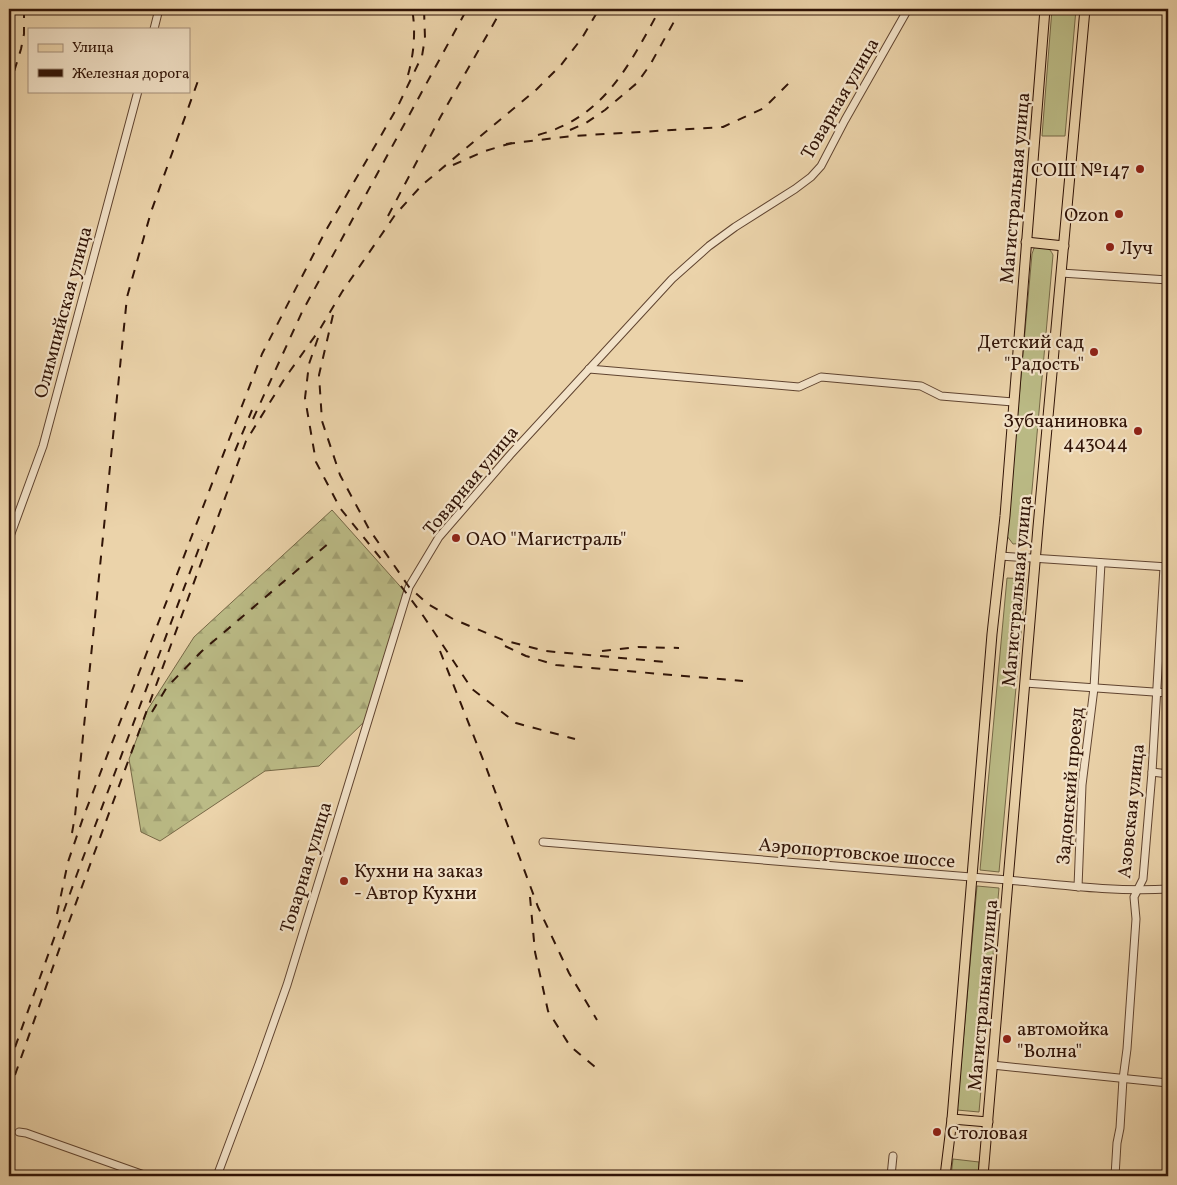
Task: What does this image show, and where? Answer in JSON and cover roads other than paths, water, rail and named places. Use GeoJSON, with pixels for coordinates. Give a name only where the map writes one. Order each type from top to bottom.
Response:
{"type":"FeatureCollection","features":[{"type":"Feature","properties":{"kind":"main road","name":"Магистральная улица"},"geometry":{"type":"LineString","coordinates":[[946,1176],[1045,9]]}},
{"type":"Feature","properties":{"kind":"main road","name":"Магистральная улица"},"geometry":{"type":"LineString","coordinates":[[983,1176],[1035,558],[1085,9]]}},
{"type":"Feature","properties":{"kind":"main road"},"geometry":{"type":"LineString","coordinates":[[1026,242],[1064,246]]}},
{"type":"Feature","properties":{"kind":"main road"},"geometry":{"type":"LineString","coordinates":[[952,1119],[988,1122]]}},
{"type":"Feature","properties":{"kind":"street"},"geometry":{"type":"LineString","coordinates":[[154,28],[159,9]]}},
{"type":"Feature","properties":{"kind":"street","name":"Товарная улица"},"geometry":{"type":"LineString","coordinates":[[217,1176],[287,985],[409,586],[439,537],[510,455],[672,280],[709,246],[795,189],[811,177],[821,166],[908,9]]}},
{"type":"Feature","properties":{"kind":"street","name":"Олимпийская улица"},"geometry":{"type":"LineString","coordinates":[[9,539],[43,446],[138,92]]}},
{"type":"Feature","properties":{"kind":"street"},"geometry":{"type":"LineString","coordinates":[[1061,273],[1168,280]]}},
{"type":"Feature","properties":{"kind":"street"},"geometry":{"type":"LineString","coordinates":[[589,369],[799,387],[821,377],[921,386],[941,396],[1013,402]]}},
{"type":"Feature","properties":{"kind":"street"},"geometry":{"type":"LineString","coordinates":[[1000,556],[1166,567]]}},
{"type":"Feature","properties":{"kind":"street","name":"Задонский проезд"},"geometry":{"type":"LineString","coordinates":[[1078,887],[1082,785],[1094,688],[1101,563]]}},
{"type":"Feature","properties":{"kind":"street","name":"Азовская улица"},"geometry":{"type":"LineString","coordinates":[[1115,1176],[1127,1049],[1136,919],[1134,897],[1143,878],[1157,693],[1165,634],[1166,567]]}},
{"type":"Feature","properties":{"kind":"street"},"geometry":{"type":"LineString","coordinates":[[1025,683],[1168,694]]}},
{"type":"Feature","properties":{"kind":"street"},"geometry":{"type":"LineString","coordinates":[[1152,772],[1168,774]]}},
{"type":"Feature","properties":{"kind":"street","name":"Аэропортовское шоссе"},"geometry":{"type":"LineString","coordinates":[[543,842],[1078,887],[1138,891],[1168,889]]}},
{"type":"Feature","properties":{"kind":"street"},"geometry":{"type":"LineString","coordinates":[[992,1065],[1168,1083]]}},
{"type":"Feature","properties":{"kind":"street"},"geometry":{"type":"LineString","coordinates":[[19,1132],[148,1176]]}},
{"type":"Feature","properties":{"kind":"street"},"geometry":{"type":"LineString","coordinates":[[891,1176],[893,1156]]}},
{"type":"Feature","properties":{"kind":"railway"},"geometry":{"type":"LineString","coordinates":[[9,88],[24,34],[24,9]]}},
{"type":"Feature","properties":{"kind":"railway"},"geometry":{"type":"LineString","coordinates":[[408,75],[414,42],[412,9]]}},
{"type":"Feature","properties":{"kind":"railway"},"geometry":{"type":"LineString","coordinates":[[57,914],[68,862],[83,818],[262,354],[325,232],[397,108],[422,56],[425,38],[424,9]]}},
{"type":"Feature","properties":{"kind":"railway"},"geometry":{"type":"LineString","coordinates":[[253,419],[302,312],[467,9]]}},
{"type":"Feature","properties":{"kind":"railway"},"geometry":{"type":"LineString","coordinates":[[388,216],[441,116],[502,9]]}},
{"type":"Feature","properties":{"kind":"railway"},"geometry":{"type":"LineString","coordinates":[[9,1092],[66,930],[246,441],[285,378],[320,329],[342,292],[395,215],[422,185],[537,89],[561,65],[582,38],[599,9]]}},
{"type":"Feature","properties":{"kind":"railway"},"geometry":{"type":"LineString","coordinates":[[538,135],[561,127],[581,116],[598,102],[625,69],[660,9]]}},
{"type":"Feature","properties":{"kind":"railway"},"geometry":{"type":"LineString","coordinates":[[570,130],[586,123],[605,110],[637,83],[650,65],[681,9]]}},
{"type":"Feature","properties":{"kind":"railway"},"geometry":{"type":"LineString","coordinates":[[72,833],[127,297],[151,212],[199,78]]}},
{"type":"Feature","properties":{"kind":"railway"},"geometry":{"type":"LineString","coordinates":[[506,144],[572,136],[723,127],[764,108],[789,83]]}},
{"type":"Feature","properties":{"kind":"railway"},"geometry":{"type":"LineString","coordinates":[[453,165],[485,151],[512,143]]}},
{"type":"Feature","properties":{"kind":"railway"},"geometry":{"type":"LineString","coordinates":[[333,315],[319,375],[322,421],[340,475],[369,529],[409,587],[428,604],[453,619],[503,640],[545,651],[666,662]]}},
{"type":"Feature","properties":{"kind":"railway"},"geometry":{"type":"LineString","coordinates":[[318,338],[309,364],[305,398],[316,462],[340,508],[386,565]]}},
{"type":"Feature","properties":{"kind":"railway"},"geometry":{"type":"LineString","coordinates":[[235,451],[252,410]]}},
{"type":"Feature","properties":{"kind":"railway"},"geometry":{"type":"LineString","coordinates":[[9,1064],[77,874],[202,540]]}},
{"type":"Feature","properties":{"kind":"railway"},"geometry":{"type":"LineString","coordinates":[[152,712],[167,687],[202,651],[329,543]]}},
{"type":"Feature","properties":{"kind":"railway"},"geometry":{"type":"LineString","coordinates":[[401,586],[472,689],[516,723],[575,739]]}},
{"type":"Feature","properties":{"kind":"railway"},"geometry":{"type":"LineString","coordinates":[[505,646],[526,656],[556,665],[743,681]]}},
{"type":"Feature","properties":{"kind":"railway"},"geometry":{"type":"LineString","coordinates":[[602,651],[638,647],[679,648]]}},
{"type":"Feature","properties":{"kind":"railway"},"geometry":{"type":"LineString","coordinates":[[440,651],[538,907],[569,973],[597,1020]]}},
{"type":"Feature","properties":{"kind":"railway"},"geometry":{"type":"LineString","coordinates":[[530,897],[535,952],[548,1011],[570,1046],[595,1067]]}},
{"type":"Feature","properties":{"kind":"place","name":"СОШ №147"},"geometry":{"type":"Point","coordinates":[1140,169]}},
{"type":"Feature","properties":{"kind":"place","name":"Ozon"},"geometry":{"type":"Point","coordinates":[1119,214]}},
{"type":"Feature","properties":{"kind":"place","name":"Луч"},"geometry":{"type":"Point","coordinates":[1110,247]}},
{"type":"Feature","properties":{"kind":"place","name":"Детский сад \"Радость\""},"geometry":{"type":"Point","coordinates":[1094,352]}},
{"type":"Feature","properties":{"kind":"place","name":"Зубчаниновка 443044"},"geometry":{"type":"Point","coordinates":[1138,431]}},
{"type":"Feature","properties":{"kind":"place","name":"ОАО \"Магистраль\""},"geometry":{"type":"Point","coordinates":[456,538]}},
{"type":"Feature","properties":{"kind":"place","name":"Кухни на заказ - Автор Кухни"},"geometry":{"type":"Point","coordinates":[344,881]}},
{"type":"Feature","properties":{"kind":"place","name":"автомойка \"Волна\""},"geometry":{"type":"Point","coordinates":[1007,1039]}},
{"type":"Feature","properties":{"kind":"place","name":"Столовая"},"geometry":{"type":"Point","coordinates":[937,1132]}}]}
